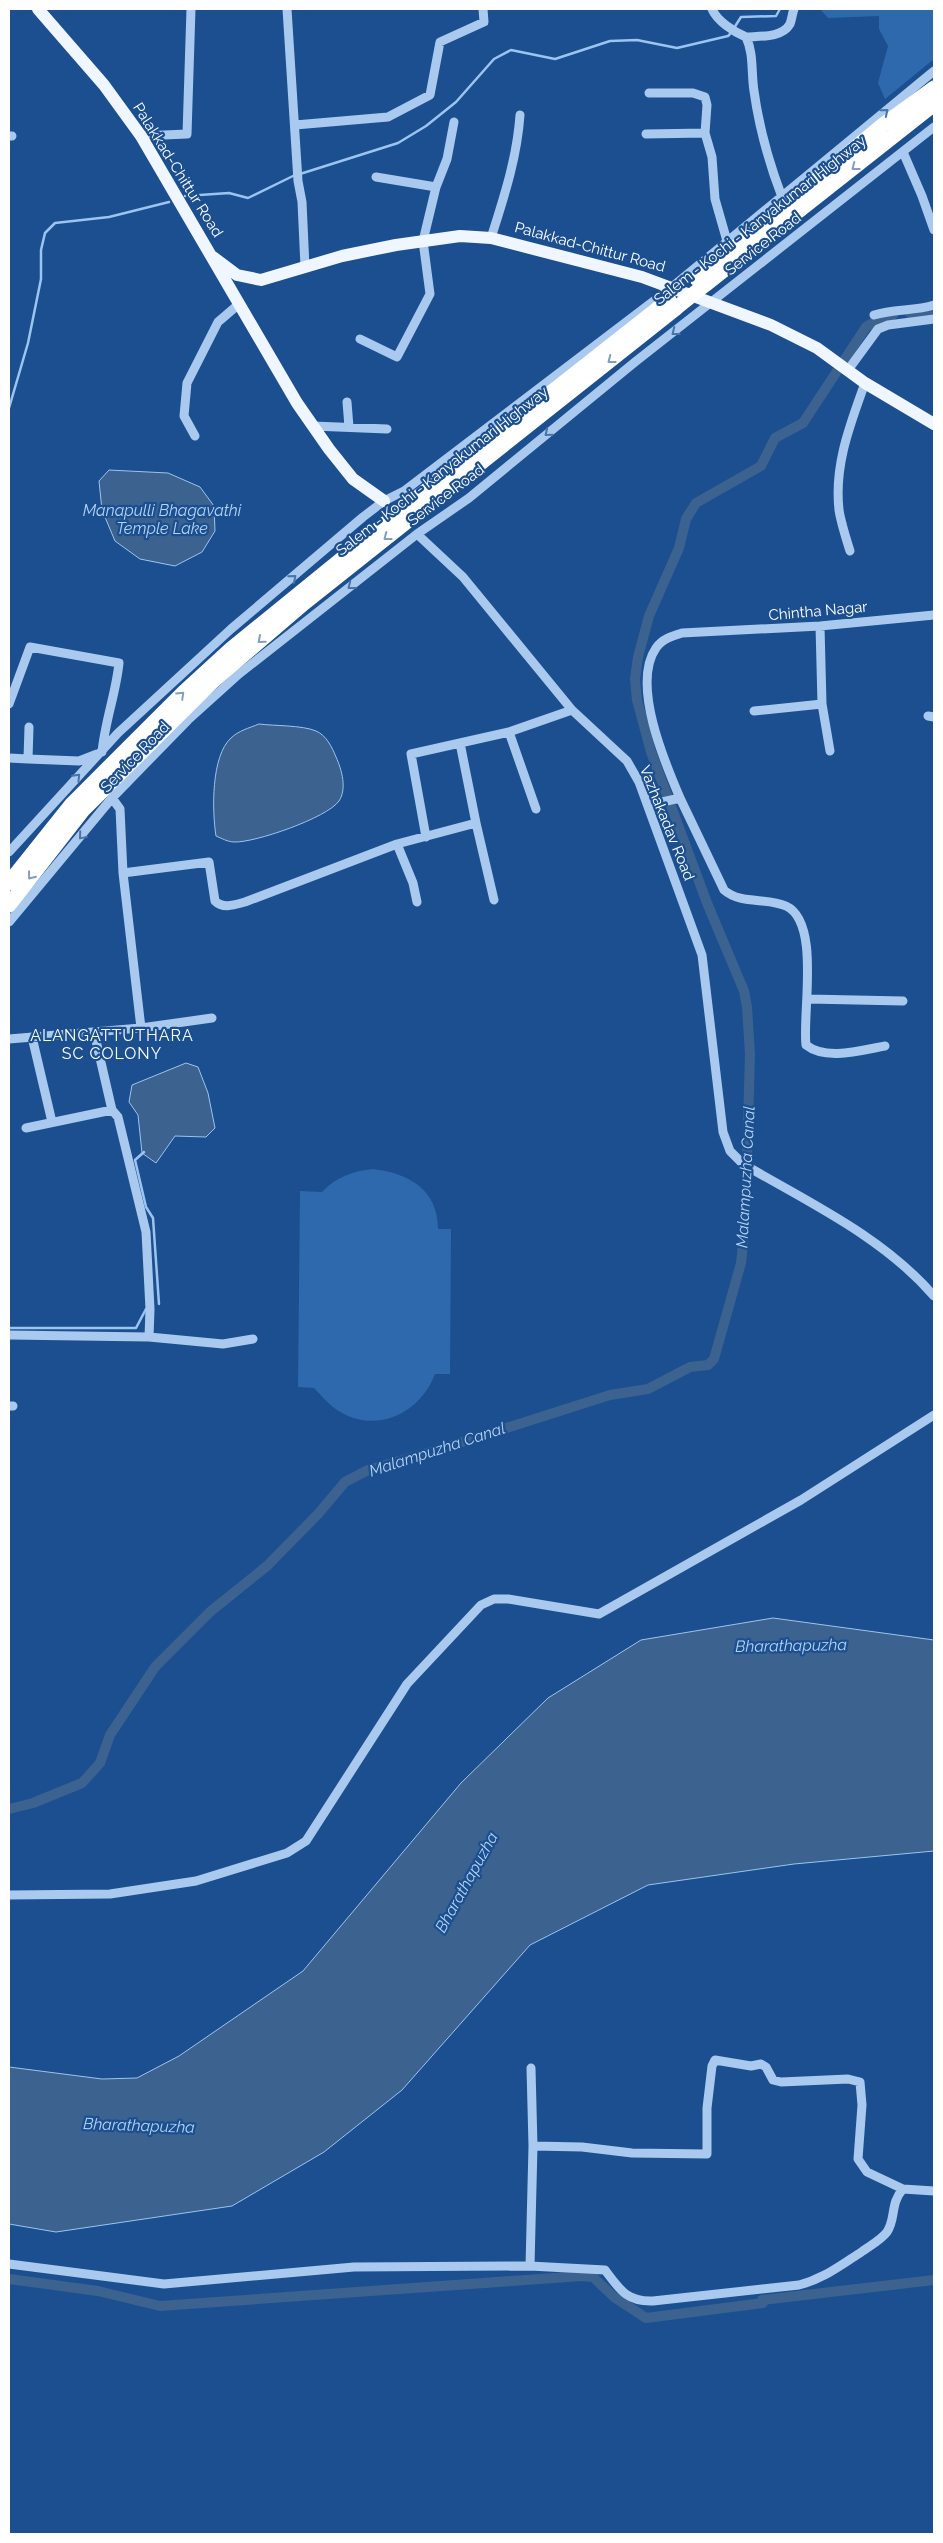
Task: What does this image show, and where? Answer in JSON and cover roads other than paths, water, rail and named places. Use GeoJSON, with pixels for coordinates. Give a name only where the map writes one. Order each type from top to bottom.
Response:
{"type":"FeatureCollection","features":[{"type":"Feature","properties":{"kind":"highway","name":"Salem - Kochi - Kanyakumari Highway"},"geometry":{"type":"LineString","coordinates":[[702,282],[853,148],[934,88]]}},
{"type":"Feature","properties":{"kind":"highway","name":"Salem - Kochi - Kanyakumari Highway"},"geometry":{"type":"LineString","coordinates":[[9,883],[72,804],[184,692],[231,650],[421,495],[672,299],[702,282],[934,104]]}},
{"type":"Feature","properties":{"kind":"highway","name":"Salem - Kochi - Kanyakumari Highway"},"geometry":{"type":"LineString","coordinates":[[9,905],[83,810],[213,681],[304,603],[672,299]]}},
{"type":"Feature","properties":{"kind":"main road","name":"Palakkad-Chittur Road"},"geometry":{"type":"LineString","coordinates":[[38,9],[104,85],[141,136],[313,426],[353,479],[384,501]]}},
{"type":"Feature","properties":{"kind":"main road","name":"Palakkad-Chittur Road"},"geometry":{"type":"LineString","coordinates":[[213,257],[237,275],[261,280],[342,256],[423,241],[460,236],[491,238],[584,260],[672,299],[713,302],[771,325],[817,348],[865,383],[934,424]]}},
{"type":"Feature","properties":{"kind":"street"},"geometry":{"type":"LineString","coordinates":[[141,136],[187,134],[191,9]]}},
{"type":"Feature","properties":{"kind":"street"},"geometry":{"type":"LineString","coordinates":[[287,9],[298,181],[302,202],[305,267]]}},
{"type":"Feature","properties":{"kind":"street"},"geometry":{"type":"LineString","coordinates":[[295,125],[388,117],[430,95],[440,42],[484,22],[483,9]]}},
{"type":"Feature","properties":{"kind":"street"},"geometry":{"type":"LineString","coordinates":[[712,9],[715,15],[742,35],[751,48],[754,90],[762,129],[771,167],[782,197]]}},
{"type":"Feature","properties":{"kind":"street"},"geometry":{"type":"LineString","coordinates":[[742,35],[772,35],[786,29],[791,22],[794,9]]}},
{"type":"Feature","properties":{"kind":"street","name":"Service Road"},"geometry":{"type":"LineString","coordinates":[[9,851],[124,727],[231,629],[384,501],[404,491],[672,299],[728,241],[934,71]]}},
{"type":"Feature","properties":{"kind":"street"},"geometry":{"type":"LineString","coordinates":[[649,93],[693,93],[705,96],[707,105],[705,133],[712,157],[715,199],[728,241]]}},
{"type":"Feature","properties":{"kind":"street"},"geometry":{"type":"LineString","coordinates":[[491,238],[512,173],[518,141],[520,115]]}},
{"type":"Feature","properties":{"kind":"street"},"geometry":{"type":"LineString","coordinates":[[360,339],[397,357],[430,294],[423,241],[436,187],[447,158],[454,122]]}},
{"type":"Feature","properties":{"kind":"street","name":"Service Road"},"geometry":{"type":"LineString","coordinates":[[9,922],[112,798],[188,720],[239,674],[417,534],[469,498],[934,127]]}},
{"type":"Feature","properties":{"kind":"street"},"geometry":{"type":"LineString","coordinates":[[646,134],[705,133]]}},
{"type":"Feature","properties":{"kind":"street"},"geometry":{"type":"LineString","coordinates":[[903,152],[934,230]]}},
{"type":"Feature","properties":{"kind":"street"},"geometry":{"type":"LineString","coordinates":[[376,177],[436,187]]}},
{"type":"Feature","properties":{"kind":"street"},"geometry":{"type":"LineString","coordinates":[[195,436],[184,416],[187,383],[218,322],[239,304]]}},
{"type":"Feature","properties":{"kind":"street"},"geometry":{"type":"LineString","coordinates":[[874,315],[891,310],[914,307],[921,309],[934,305]]}},
{"type":"Feature","properties":{"kind":"street"},"geometry":{"type":"LineString","coordinates":[[847,370],[878,329],[888,325],[934,319]]}},
{"type":"Feature","properties":{"kind":"street"},"geometry":{"type":"LineString","coordinates":[[850,551],[839,512],[837,482],[845,438],[865,383]]}},
{"type":"Feature","properties":{"kind":"street"},"geometry":{"type":"LineString","coordinates":[[347,402],[349,427]]}},
{"type":"Feature","properties":{"kind":"street"},"geometry":{"type":"LineString","coordinates":[[313,426],[388,429]]}},
{"type":"Feature","properties":{"kind":"street","name":"Vazhakadav Road"},"geometry":{"type":"LineString","coordinates":[[417,534],[463,577],[572,710],[627,761],[649,805],[702,955],[723,1132],[730,1151],[743,1164],[874,1241],[917,1276],[934,1296]]}},
{"type":"Feature","properties":{"kind":"street","name":"Chintha Nagar"},"geometry":{"type":"LineString","coordinates":[[885,1046],[847,1052],[814,1052],[806,1045],[804,1032],[808,1000],[807,956],[799,922],[788,907],[769,900],[742,899],[731,896],[724,890],[680,798],[654,732],[648,674],[650,660],[659,644],[676,635],[820,626],[934,615]]}},
{"type":"Feature","properties":{"kind":"street"},"geometry":{"type":"LineString","coordinates":[[820,626],[822,704],[830,751]]}},
{"type":"Feature","properties":{"kind":"street"},"geometry":{"type":"LineString","coordinates":[[9,704],[30,647],[120,663],[117,687],[104,732],[102,752],[79,761],[9,758]]}},
{"type":"Feature","properties":{"kind":"street"},"geometry":{"type":"LineString","coordinates":[[754,711],[822,704]]}},
{"type":"Feature","properties":{"kind":"street"},"geometry":{"type":"LineString","coordinates":[[426,837],[411,754],[509,732],[572,710]]}},
{"type":"Feature","properties":{"kind":"street"},"geometry":{"type":"LineString","coordinates":[[28,758],[29,727]]}},
{"type":"Feature","properties":{"kind":"street"},"geometry":{"type":"LineString","coordinates":[[509,732],[536,809]]}},
{"type":"Feature","properties":{"kind":"street"},"geometry":{"type":"LineString","coordinates":[[460,743],[476,824],[494,900]]}},
{"type":"Feature","properties":{"kind":"street"},"geometry":{"type":"LineString","coordinates":[[112,798],[120,809],[123,873],[141,1028]]}},
{"type":"Feature","properties":{"kind":"street"},"geometry":{"type":"LineString","coordinates":[[649,805],[680,798]]}},
{"type":"Feature","properties":{"kind":"street"},"geometry":{"type":"LineString","coordinates":[[123,873],[209,862],[215,901],[219,905],[229,906],[245,902],[397,844],[476,824]]}},
{"type":"Feature","properties":{"kind":"street"},"geometry":{"type":"LineString","coordinates":[[397,844],[413,883],[417,902]]}},
{"type":"Feature","properties":{"kind":"street"},"geometry":{"type":"LineString","coordinates":[[808,1000],[903,1000]]}},
{"type":"Feature","properties":{"kind":"street"},"geometry":{"type":"LineString","coordinates":[[9,1039],[141,1028],[212,1018]]}},
{"type":"Feature","properties":{"kind":"street"},"geometry":{"type":"LineString","coordinates":[[94,1032],[112,1110],[118,1117],[146,1232],[150,1309],[149,1337]]}},
{"type":"Feature","properties":{"kind":"street"},"geometry":{"type":"LineString","coordinates":[[32,1037],[52,1122]]}},
{"type":"Feature","properties":{"kind":"street"},"geometry":{"type":"LineString","coordinates":[[26,1128],[112,1110]]}},
{"type":"Feature","properties":{"kind":"street"},"geometry":{"type":"LineString","coordinates":[[9,1335],[149,1337],[223,1344],[253,1339]]}},
{"type":"Feature","properties":{"kind":"street"},"geometry":{"type":"LineString","coordinates":[[9,1894],[110,1894],[196,1882],[287,1853],[306,1841],[407,1684],[481,1605],[494,1599],[508,1599],[599,1614],[801,1500],[934,1415]]}},
{"type":"Feature","properties":{"kind":"street"},"geometry":{"type":"LineString","coordinates":[[533,2146],[582,2147],[632,2153],[707,2154],[707,2108],[715,2060],[750,2066],[761,2064],[766,2067],[772,2080],[781,2082],[848,2079],[860,2082],[862,2105],[858,2159],[867,2172],[903,2189],[934,2191]]}},
{"type":"Feature","properties":{"kind":"street"},"geometry":{"type":"LineString","coordinates":[[530,2266],[533,2146],[532,2068]]}},
{"type":"Feature","properties":{"kind":"street"},"geometry":{"type":"LineString","coordinates":[[9,2264],[164,2284],[354,2267],[530,2266],[605,2270],[623,2292],[639,2302],[799,2285],[830,2274],[878,2241],[889,2230],[893,2205],[903,2189]]}},
{"type":"Feature","properties":{"kind":"water","name":"Manapulli Bhagavathi Temple Lake"},"geometry":{"type":"Polygon","coordinates":[[[109,470],[168,473],[200,487],[214,506],[215,531],[202,552],[175,566],[140,559],[115,541],[102,510],[99,481],[109,470]]]}},
{"type":"Feature","properties":{"kind":"water"},"geometry":{"type":"Polygon","coordinates":[[[259,724],[310,729],[323,735],[331,745],[340,768],[343,779],[343,791],[339,801],[332,808],[306,822],[257,838],[244,841],[229,841],[216,836],[214,784],[216,770],[224,746],[231,738],[259,724]]]}},
{"type":"Feature","properties":{"kind":"water"},"geometry":{"type":"Polygon","coordinates":[[[186,1063],[198,1067],[208,1093],[215,1128],[206,1137],[175,1136],[156,1163],[142,1153],[138,1115],[129,1102],[132,1085],[186,1063]]]}},
{"type":"Feature","properties":{"kind":"water","name":"Bharathapuzha"},"geometry":{"type":"Polygon","coordinates":[[[773,1618],[934,1640],[934,1851],[794,1864],[648,1885],[530,1945],[402,2090],[324,2152],[232,2206],[56,2232],[9,2224],[9,2067],[102,2079],[137,2078],[179,2056],[303,1971],[461,1783],[548,1698],[641,1640],[773,1618]]]}},
{"type":"Feature","properties":{"kind":"waterway"},"geometry":{"type":"LineString","coordinates":[[734,28],[741,17],[776,16],[780,9]]}},
{"type":"Feature","properties":{"kind":"waterway"},"geometry":{"type":"LineString","coordinates":[[300,174],[398,143],[426,126],[456,102],[494,59],[511,50],[555,59],[610,41],[637,40],[677,48],[730,34]]}},
{"type":"Feature","properties":{"kind":"waterway"},"geometry":{"type":"LineString","coordinates":[[185,196],[229,193],[248,198],[295,175]]}},
{"type":"Feature","properties":{"kind":"waterway"},"geometry":{"type":"LineString","coordinates":[[9,408],[28,343],[41,279],[41,250],[45,233],[55,223],[109,217],[169,202]]}},
{"type":"Feature","properties":{"kind":"waterway","name":"Malampuzha Canal"},"geometry":{"type":"LineString","coordinates":[[910,313],[934,311]]}},
{"type":"Feature","properties":{"kind":"waterway","name":"Malampuzha Canal"},"geometry":{"type":"LineString","coordinates":[[9,1809],[33,1803],[82,1783],[100,1763],[110,1735],[155,1667],[211,1611],[267,1566],[318,1514],[345,1482],[368,1470],[610,1395],[648,1389],[690,1367],[708,1365],[714,1359],[741,1263],[745,1226],[750,1054],[747,1007],[744,991],[707,903],[651,752],[637,700],[635,679],[638,657],[649,616],[679,548],[686,519],[696,503],[761,466],[775,438],[803,423],[866,327],[882,317],[893,315]]}},
{"type":"Feature","properties":{"kind":"waterway"},"geometry":{"type":"LineString","coordinates":[[144,1152],[135,1160],[146,1207],[153,1218],[159,1304]]}},
{"type":"Feature","properties":{"kind":"waterway"},"geometry":{"type":"LineString","coordinates":[[9,1328],[136,1328],[146,1309]]}},
{"type":"Feature","properties":{"kind":"waterway"},"geometry":{"type":"LineString","coordinates":[[9,2279],[98,2291],[160,2306],[582,2276],[593,2277],[614,2297],[646,2318],[763,2303],[762,2300],[934,2280]]}},
{"type":"Feature","properties":{"kind":"district","name":"ALANGATTUTHARA SC COLONY"},"geometry":{"type":"Point","coordinates":[112,1044]}}]}
